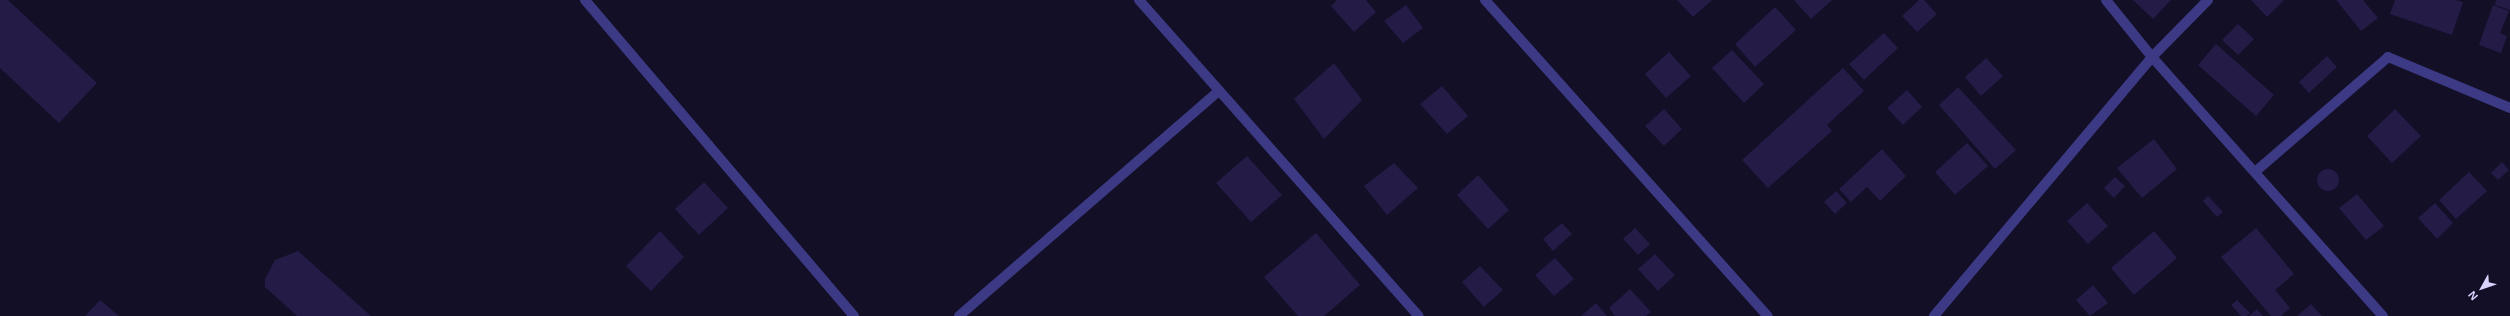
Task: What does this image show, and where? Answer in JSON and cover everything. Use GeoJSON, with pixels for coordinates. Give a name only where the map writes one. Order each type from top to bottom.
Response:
{"type":"FeatureCollection","features":[{"type":"Feature","properties":{"kind":"street"},"geometry":{"type":"LineString","coordinates":[[585,0],[854,316]]}},
{"type":"Feature","properties":{"kind":"street"},"geometry":{"type":"LineString","coordinates":[[1139,0],[1419,316]]}},
{"type":"Feature","properties":{"kind":"street"},"geometry":{"type":"LineString","coordinates":[[1485,0],[1768,316]]}},
{"type":"Feature","properties":{"kind":"street"},"geometry":{"type":"LineString","coordinates":[[2106,0],[2152,57],[2384,316]]}},
{"type":"Feature","properties":{"kind":"street"},"geometry":{"type":"LineString","coordinates":[[1934,316],[2152,57],[2208,0]]}},
{"type":"Feature","properties":{"kind":"street"},"geometry":{"type":"LineString","coordinates":[[2255,172],[2388,57],[2510,108]]}},
{"type":"Feature","properties":{"kind":"street"},"geometry":{"type":"LineString","coordinates":[[959,316],[1219,90]]}},
{"type":"Feature","properties":{"kind":"building"},"geometry":{"type":"Polygon","coordinates":[[[0,0],[8,0],[97,83],[59,123],[0,68],[0,0]]]}},
{"type":"Feature","properties":{"kind":"building"},"geometry":{"type":"Polygon","coordinates":[[[1337,0],[1366,0],[1376,12],[1354,32],[1331,6],[1337,0]]]}},
{"type":"Feature","properties":{"kind":"building"},"geometry":{"type":"Polygon","coordinates":[[[1677,0],[1712,0],[1693,17],[1677,0]]]}},
{"type":"Feature","properties":{"kind":"building"},"geometry":{"type":"Polygon","coordinates":[[[1794,0],[1832,0],[1811,19],[1794,0]]]}},
{"type":"Feature","properties":{"kind":"building"},"geometry":{"type":"Polygon","coordinates":[[[1919,0],[1924,0],[1937,14],[1917,32],[1902,16],[1919,0]]]}},
{"type":"Feature","properties":{"kind":"building"},"geometry":{"type":"Polygon","coordinates":[[[2133,0],[2171,0],[2153,19],[2133,0]]]}},
{"type":"Feature","properties":{"kind":"building"},"geometry":{"type":"Polygon","coordinates":[[[2251,0],[2284,0],[2267,17],[2251,0]]]}},
{"type":"Feature","properties":{"kind":"building"},"geometry":{"type":"Polygon","coordinates":[[[2336,0],[2363,0],[2378,18],[2361,31],[2336,0]]]}},
{"type":"Feature","properties":{"kind":"building"},"geometry":{"type":"Polygon","coordinates":[[[2395,0],[2456,0],[2463,2],[2452,35],[2390,14],[2395,0]]]}},
{"type":"Feature","properties":{"kind":"building"},"geometry":{"type":"Polygon","coordinates":[[[2496,0],[2510,0],[2510,10],[2495,5],[2496,0]]]}},
{"type":"Feature","properties":{"kind":"building"},"geometry":{"type":"Polygon","coordinates":[[[1406,5],[1423,28],[1403,43],[1384,21],[1406,5]]]}},
{"type":"Feature","properties":{"kind":"building"},"geometry":{"type":"Polygon","coordinates":[[[2493,5],[2509,11],[2500,33],[2507,36],[2501,53],[2479,45],[2493,5]]]}},
{"type":"Feature","properties":{"kind":"building"},"geometry":{"type":"Polygon","coordinates":[[[1775,7],[1796,30],[1755,67],[1735,44],[1775,7]]]}},
{"type":"Feature","properties":{"kind":"building"},"geometry":{"type":"Polygon","coordinates":[[[2238,24],[2254,39],[2238,55],[2222,40],[2238,24]]]}},
{"type":"Feature","properties":{"kind":"building"},"geometry":{"type":"Polygon","coordinates":[[[1884,33],[1898,48],[1864,80],[1849,64],[1884,33]]]}},
{"type":"Feature","properties":{"kind":"building"},"geometry":{"type":"Polygon","coordinates":[[[2216,44],[2274,95],[2256,116],[2198,65],[2216,44]]]}},
{"type":"Feature","properties":{"kind":"building"},"geometry":{"type":"Polygon","coordinates":[[[1732,50],[1764,84],[1744,103],[1712,68],[1732,50]]]}},
{"type":"Feature","properties":{"kind":"building"},"geometry":{"type":"Polygon","coordinates":[[[1669,52],[1691,76],[1666,98],[1645,74],[1669,52]]]}},
{"type":"Feature","properties":{"kind":"building"},"geometry":{"type":"Polygon","coordinates":[[[2327,56],[2337,67],[2309,93],[2299,82],[2327,56]]]}},
{"type":"Feature","properties":{"kind":"building"},"geometry":{"type":"Polygon","coordinates":[[[1986,58],[2003,76],[1981,96],[1965,77],[1986,58]]]}},
{"type":"Feature","properties":{"kind":"building"},"geometry":{"type":"Polygon","coordinates":[[[1334,63],[1362,100],[1324,139],[1294,99],[1334,63]]]}},
{"type":"Feature","properties":{"kind":"building"},"geometry":{"type":"Polygon","coordinates":[[[1843,68],[1864,91],[1827,125],[1832,131],[1768,188],[1742,160],[1843,68]]]}},
{"type":"Feature","properties":{"kind":"building"},"geometry":{"type":"Polygon","coordinates":[[[1442,86],[1468,116],[1447,134],[1420,104],[1442,86]]]}},
{"type":"Feature","properties":{"kind":"building"},"geometry":{"type":"Polygon","coordinates":[[[1958,87],[2016,150],[1995,169],[1939,105],[1958,87]]]}},
{"type":"Feature","properties":{"kind":"building"},"geometry":{"type":"Polygon","coordinates":[[[1907,90],[1922,107],[1903,125],[1887,108],[1907,90]]]}},
{"type":"Feature","properties":{"kind":"building"},"geometry":{"type":"Polygon","coordinates":[[[1664,109],[1682,129],[1664,146],[1645,126],[1664,109]]]}},
{"type":"Feature","properties":{"kind":"building"},"geometry":{"type":"Polygon","coordinates":[[[2395,109],[2421,136],[2392,163],[2367,136],[2395,109]]]}},
{"type":"Feature","properties":{"kind":"building"},"geometry":{"type":"Polygon","coordinates":[[[2154,139],[2177,169],[2142,198],[2117,168],[2154,139]]]}},
{"type":"Feature","properties":{"kind":"building"},"geometry":{"type":"Polygon","coordinates":[[[1967,143],[1988,166],[1955,195],[1935,172],[1967,143]]]}},
{"type":"Feature","properties":{"kind":"building"},"geometry":{"type":"Polygon","coordinates":[[[1882,149],[1906,176],[1880,201],[1867,187],[1851,202],[1839,189],[1882,149]]]}},
{"type":"Feature","properties":{"kind":"building"},"geometry":{"type":"Polygon","coordinates":[[[1247,156],[1282,195],[1251,222],[1216,183],[1247,156]]]}},
{"type":"Feature","properties":{"kind":"building"},"geometry":{"type":"Polygon","coordinates":[[[2502,162],[2509,170],[2498,180],[2491,173],[2502,162]]]}},
{"type":"Feature","properties":{"kind":"building"},"geometry":{"type":"Polygon","coordinates":[[[1394,163],[1418,188],[1387,215],[1364,186],[1394,163]]]}},
{"type":"Feature","properties":{"kind":"building"},"geometry":{"type":"Polygon","coordinates":[[[2328,169],[2336,172],[2339,180],[2336,188],[2328,191],[2320,188],[2317,180],[2320,172],[2328,169]]]}},
{"type":"Feature","properties":{"kind":"building"},"geometry":{"type":"Polygon","coordinates":[[[2469,172],[2487,191],[2456,219],[2439,200],[2469,172]]]}},
{"type":"Feature","properties":{"kind":"building"},"geometry":{"type":"Polygon","coordinates":[[[1478,175],[1509,210],[1488,229],[1457,195],[1478,175]]]}},
{"type":"Feature","properties":{"kind":"building"},"geometry":{"type":"Polygon","coordinates":[[[2115,177],[2125,186],[2114,198],[2104,188],[2115,177]]]}},
{"type":"Feature","properties":{"kind":"building"},"geometry":{"type":"Polygon","coordinates":[[[704,182],[728,208],[699,235],[675,209],[704,182]]]}},
{"type":"Feature","properties":{"kind":"building"},"geometry":{"type":"Polygon","coordinates":[[[1836,191],[1847,203],[1835,214],[1824,202],[1836,191]]]}},
{"type":"Feature","properties":{"kind":"building"},"geometry":{"type":"Polygon","coordinates":[[[2357,194],[2384,226],[2366,240],[2339,208],[2357,194]]]}},
{"type":"Feature","properties":{"kind":"building"},"geometry":{"type":"Polygon","coordinates":[[[2208,196],[2223,212],[2217,217],[2203,201],[2208,196]]]}},
{"type":"Feature","properties":{"kind":"building"},"geometry":{"type":"Polygon","coordinates":[[[2087,203],[2108,226],[2088,244],[2067,221],[2087,203]]]}},
{"type":"Feature","properties":{"kind":"building"},"geometry":{"type":"Polygon","coordinates":[[[2435,203],[2453,223],[2437,239],[2418,218],[2435,203]]]}},
{"type":"Feature","properties":{"kind":"building"},"geometry":{"type":"Polygon","coordinates":[[[1562,223],[1572,234],[1553,251],[1543,239],[1562,223]]]}},
{"type":"Feature","properties":{"kind":"building"},"geometry":{"type":"Polygon","coordinates":[[[1635,228],[1650,244],[1638,255],[1623,239],[1635,228]]]}},
{"type":"Feature","properties":{"kind":"building"},"geometry":{"type":"Polygon","coordinates":[[[2256,228],[2294,274],[2275,290],[2290,308],[2281,316],[2271,316],[2221,257],[2256,228]]]}},
{"type":"Feature","properties":{"kind":"building"},"geometry":{"type":"Polygon","coordinates":[[[660,231],[684,257],[651,291],[626,266],[660,231]]]}},
{"type":"Feature","properties":{"kind":"building"},"geometry":{"type":"Polygon","coordinates":[[[2154,231],[2177,258],[2134,295],[2111,268],[2154,231]]]}},
{"type":"Feature","properties":{"kind":"building"},"geometry":{"type":"Polygon","coordinates":[[[1316,233],[1360,285],[1324,316],[1298,316],[1264,277],[1316,233]]]}},
{"type":"Feature","properties":{"kind":"building"},"geometry":{"type":"Polygon","coordinates":[[[298,251],[371,316],[297,316],[265,287],[265,279],[275,260],[298,251]]]}},
{"type":"Feature","properties":{"kind":"building"},"geometry":{"type":"Polygon","coordinates":[[[1655,254],[1675,275],[1658,291],[1638,269],[1655,254]]]}},
{"type":"Feature","properties":{"kind":"building"},"geometry":{"type":"Polygon","coordinates":[[[1555,258],[1574,279],[1554,296],[1535,275],[1555,258]]]}},
{"type":"Feature","properties":{"kind":"building"},"geometry":{"type":"Polygon","coordinates":[[[1480,266],[1503,290],[1484,307],[1462,282],[1480,266]]]}},
{"type":"Feature","properties":{"kind":"building"},"geometry":{"type":"Polygon","coordinates":[[[2093,285],[2108,303],[2090,316],[2076,300],[2093,285]]]}},
{"type":"Feature","properties":{"kind":"building"},"geometry":{"type":"Polygon","coordinates":[[[1630,289],[1651,312],[1646,316],[1615,316],[1609,308],[1630,289]]]}},
{"type":"Feature","properties":{"kind":"building"},"geometry":{"type":"Polygon","coordinates":[[[100,300],[119,316],[85,316],[100,300]]]}},
{"type":"Feature","properties":{"kind":"building"},"geometry":{"type":"Polygon","coordinates":[[[2237,300],[2250,313],[2247,316],[2241,316],[2231,305],[2237,300]]]}},
{"type":"Feature","properties":{"kind":"building"},"geometry":{"type":"Polygon","coordinates":[[[1596,303],[1607,316],[1581,316],[1596,303]]]}},
{"type":"Feature","properties":{"kind":"building"},"geometry":{"type":"Polygon","coordinates":[[[2311,304],[2322,316],[2297,316],[2311,304]]]}},
{"type":"Feature","properties":{"kind":"building"},"geometry":{"type":"Polygon","coordinates":[[[2257,309],[2263,316],[2249,316],[2257,309]]]}}]}
